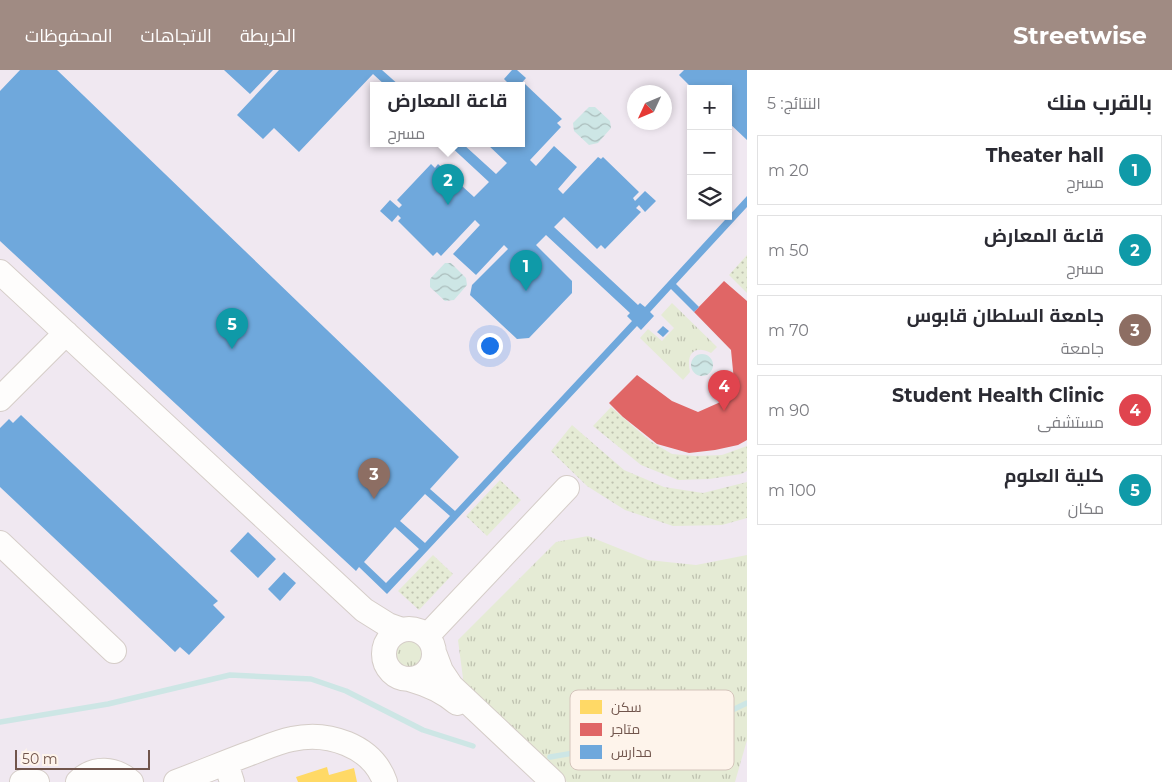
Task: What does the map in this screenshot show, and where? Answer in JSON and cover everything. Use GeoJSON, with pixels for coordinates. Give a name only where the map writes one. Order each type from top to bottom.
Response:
{"type":"FeatureCollection","features":[{"type":"Feature","properties":{"kind":"lane"},"geometry":{"type":"LineString","coordinates":[[0,272],[364,610],[382,622],[402,630]]}},
{"type":"Feature","properties":{"kind":"lane"},"geometry":{"type":"LineString","coordinates":[[0,399],[66,333]]}},
{"type":"Feature","properties":{"kind":"lane"},"geometry":{"type":"LineString","coordinates":[[412,680],[421,677],[433,664],[431,645],[567,488]]}},
{"type":"Feature","properties":{"kind":"lane"},"geometry":{"type":"LineString","coordinates":[[0,543],[114,651]]}},
{"type":"Feature","properties":{"kind":"lane"},"geometry":{"type":"LineString","coordinates":[[364,610],[379,636],[384,650]]}},
{"type":"Feature","properties":{"kind":"lane"},"geometry":{"type":"LineString","coordinates":[[538,782],[444,692],[429,684],[394,676],[387,668],[384,660],[384,650],[387,641],[393,634],[411,629],[420,631],[431,645],[441,671],[451,686],[553,782]]}},
{"type":"Feature","properties":{"kind":"lane"},"geometry":{"type":"LineString","coordinates":[[176,782],[229,772],[292,738],[310,737],[328,738],[345,742],[361,751],[374,763],[385,782]]}},
{"type":"Feature","properties":{"kind":"lane"},"geometry":{"type":"LineString","coordinates":[[78,782],[84,776],[97,771],[110,770],[123,775],[131,782]]}},
{"type":"Feature","properties":{"kind":"lane"},"geometry":{"type":"LineString","coordinates":[[22,782],[37,782]]}},
{"type":"Feature","properties":{"kind":"shaded area"},"geometry":{"type":"Polygon","coordinates":[[[0,70],[747,70],[747,782],[0,782],[0,70]]]}},
{"type":"Feature","properties":{"kind":"green space"},"geometry":{"type":"Polygon","coordinates":[[[747,255],[747,293],[729,275],[747,255]]]}},
{"type":"Feature","properties":{"kind":"green space"},"geometry":{"type":"Polygon","coordinates":[[[672,303],[717,347],[711,353],[700,350],[692,353],[689,361],[690,372],[683,380],[640,338],[648,329],[662,341],[674,328],[661,315],[672,303]]]}},
{"type":"Feature","properties":{"kind":"green space"},"geometry":{"type":"Polygon","coordinates":[[[611,407],[650,441],[672,454],[695,456],[722,455],[747,446],[747,471],[741,474],[709,479],[678,480],[641,465],[593,426],[611,407]]]}},
{"type":"Feature","properties":{"kind":"green space"},"geometry":{"type":"Polygon","coordinates":[[[572,425],[624,470],[664,487],[703,493],[747,482],[747,518],[722,525],[673,526],[625,510],[587,486],[551,451],[572,425]]]}},
{"type":"Feature","properties":{"kind":"green space"},"geometry":{"type":"Polygon","coordinates":[[[500,480],[521,500],[487,536],[466,516],[500,480]]]}},
{"type":"Feature","properties":{"kind":"green space"},"geometry":{"type":"Polygon","coordinates":[[[588,536],[648,560],[696,565],[747,555],[747,740],[735,782],[567,782],[464,686],[458,640],[556,542],[588,536]]]}},
{"type":"Feature","properties":{"kind":"green space"},"geometry":{"type":"Polygon","coordinates":[[[433,555],[453,574],[419,610],[398,591],[433,555]]]}},
{"type":"Feature","properties":{"kind":"green space"},"geometry":{"type":"Polygon","coordinates":[[[407,636],[413,637],[418,641],[422,646],[422,658],[418,663],[413,667],[407,668],[401,667],[396,663],[392,658],[391,652],[392,646],[396,641],[401,637],[407,636]]]}},
{"type":"Feature","properties":{"kind":"water"},"geometry":{"type":"Polygon","coordinates":[[[589,107],[595,107],[610,121],[611,128],[598,143],[589,145],[574,131],[573,123],[589,107]]]}},
{"type":"Feature","properties":{"kind":"water"},"geometry":{"type":"Polygon","coordinates":[[[445,263],[451,263],[466,278],[467,285],[454,300],[445,301],[430,287],[430,279],[445,263]]]}},
{"type":"Feature","properties":{"kind":"water"},"geometry":{"type":"Polygon","coordinates":[[[702,354],[710,357],[713,365],[710,373],[702,376],[694,373],[691,365],[694,357],[702,354]]]}},
{"type":"Feature","properties":{"kind":"building: سكن"},"geometry":{"type":"Polygon","coordinates":[[[327,767],[329,775],[354,768],[357,782],[298,782],[296,777],[327,767]]]}},
{"type":"Feature","properties":{"kind":"building: متاجر"},"geometry":{"type":"Polygon","coordinates":[[[724,281],[747,301],[747,440],[738,445],[689,453],[657,444],[623,417],[609,403],[637,375],[672,401],[698,412],[725,400],[734,381],[731,350],[694,312],[724,281]]]}},
{"type":"Feature","properties":{"kind":"building: مدارس"},"geometry":{"type":"Polygon","coordinates":[[[20,70],[57,70],[459,457],[430,489],[455,511],[632,321],[627,316],[630,313],[546,235],[536,245],[572,281],[572,293],[529,338],[517,339],[470,295],[472,285],[508,249],[504,245],[476,275],[453,254],[480,225],[475,220],[441,256],[437,252],[433,256],[398,221],[401,218],[398,215],[392,222],[380,211],[390,200],[399,208],[402,205],[397,200],[431,164],[435,168],[438,164],[474,197],[489,182],[451,147],[466,147],[496,174],[507,163],[490,147],[525,147],[525,84],[562,119],[557,123],[561,127],[530,160],[536,166],[554,146],[577,167],[558,189],[563,194],[598,157],[601,159],[603,157],[639,192],[633,198],[635,201],[645,191],[656,201],[645,212],[639,205],[636,208],[641,212],[605,249],[601,245],[597,249],[564,217],[554,227],[638,305],[640,303],[645,307],[725,220],[732,220],[732,212],[747,196],[747,207],[676,284],[699,307],[694,312],[671,289],[650,312],[654,316],[641,330],[637,326],[387,594],[359,567],[356,571],[0,241],[0,91],[20,70]],[[425,494],[400,521],[425,543],[450,516],[425,494]],[[395,527],[364,562],[386,583],[419,549],[395,527]]]}},
{"type":"Feature","properties":{"kind":"building: مدارس"},"geometry":{"type":"Polygon","coordinates":[[[224,70],[273,70],[250,94],[224,70]]]}},
{"type":"Feature","properties":{"kind":"building: مدارس"},"geometry":{"type":"Polygon","coordinates":[[[279,70],[382,70],[396,82],[382,82],[373,74],[299,152],[274,128],[263,139],[237,115],[279,70]]]}},
{"type":"Feature","properties":{"kind":"building: مدارس"},"geometry":{"type":"Polygon","coordinates":[[[512,70],[517,70],[526,78],[522,82],[507,82],[504,79],[512,70]]]}},
{"type":"Feature","properties":{"kind":"building: مدارس"},"geometry":{"type":"Polygon","coordinates":[[[684,70],[747,70],[747,140],[732,126],[732,85],[689,85],[679,75],[684,70]]]}},
{"type":"Feature","properties":{"kind":"building: مدارس"},"geometry":{"type":"Polygon","coordinates":[[[663,326],[669,331],[663,337],[657,332],[663,326]]]}},
{"type":"Feature","properties":{"kind":"building: مدارس"},"geometry":{"type":"Polygon","coordinates":[[[21,415],[218,601],[213,605],[225,617],[189,655],[180,647],[175,652],[0,487],[0,428],[9,419],[13,423],[21,415]]]}},
{"type":"Feature","properties":{"kind":"building: مدارس"},"geometry":{"type":"Polygon","coordinates":[[[248,532],[276,559],[258,578],[230,551],[248,532]]]}},
{"type":"Feature","properties":{"kind":"building: مدارس"},"geometry":{"type":"Polygon","coordinates":[[[284,572],[296,583],[280,601],[268,589],[284,572]]]}},
{"type":"Feature","properties":{"kind":"waterway"},"geometry":{"type":"LineString","coordinates":[[0,722],[108,704],[230,675],[311,679],[346,691],[423,730],[473,746]]}},
{"type":"Feature","properties":{"kind":"waterway"},"geometry":{"type":"LineString","coordinates":[[734,709],[747,703]]}},
{"type":"Feature","properties":{"kind":"waterway"},"geometry":{"type":"LineString","coordinates":[[550,757],[570,753]]}},
{"type":"Feature","properties":{"kind":"place","name":"قاعة المعارض"},"geometry":{"type":"Point","coordinates":[448,205]}},
{"type":"Feature","properties":{"kind":"place","name":"Theater hall"},"geometry":{"type":"Point","coordinates":[526,291]}},
{"type":"Feature","properties":{"kind":"place","name":"كلية العلوم"},"geometry":{"type":"Point","coordinates":[232,349]}},
{"type":"Feature","properties":{"kind":"place","name":"Student Health Clinic"},"geometry":{"type":"Point","coordinates":[724,411]}},
{"type":"Feature","properties":{"kind":"place","name":"جامعة السلطان قابوس"},"geometry":{"type":"Point","coordinates":[374,499]}}]}
